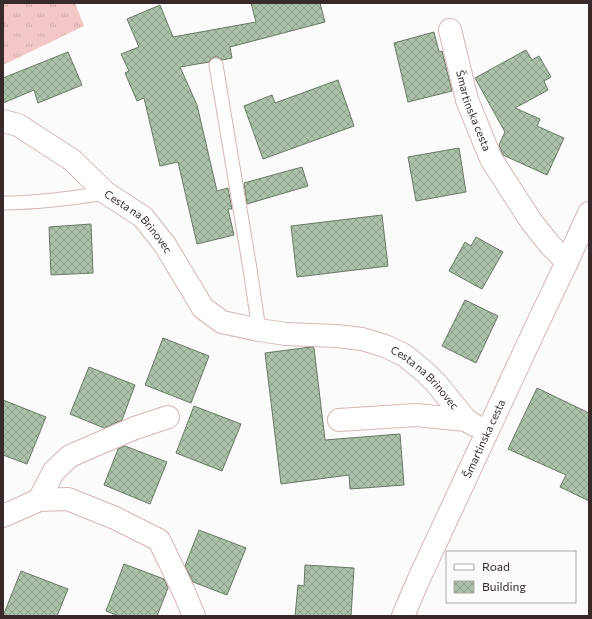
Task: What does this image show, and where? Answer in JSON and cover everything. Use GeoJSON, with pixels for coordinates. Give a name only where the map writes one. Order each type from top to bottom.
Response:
{"type":"FeatureCollection","features":[{"type":"Feature","properties":{"kind":"street","name":"Šmartinska cesta"},"geometry":{"type":"LineString","coordinates":[[450,30],[467,100],[491,158],[531,221],[550,245],[567,262]]}},
{"type":"Feature","properties":{"kind":"street","name":"Cesta na Brinovec"},"geometry":{"type":"LineString","coordinates":[[3,121],[18,125],[72,160],[106,193],[142,217],[165,246],[203,308],[222,322],[286,334],[337,336],[362,339],[385,346],[404,355],[425,372],[436,383],[466,420],[487,432]]}},
{"type":"Feature","properties":{"kind":"street","name":"Šmartinska cesta"},"geometry":{"type":"LineString","coordinates":[[403,616],[589,213]]}},
{"type":"Feature","properties":{"kind":"street","name":"Cesta na Brinovec"},"geometry":{"type":"LineString","coordinates":[[339,420],[416,415],[466,420]]}},
{"type":"Feature","properties":{"kind":"street"},"geometry":{"type":"LineString","coordinates":[[39,500],[54,471],[70,456],[135,428],[168,416]]}},
{"type":"Feature","properties":{"kind":"street"},"geometry":{"type":"LineString","coordinates":[[3,516],[39,500],[68,499],[115,518],[159,540],[194,616]]}},
{"type":"Feature","properties":{"kind":"lane"},"geometry":{"type":"LineString","coordinates":[[216,65],[259,330]]}},
{"type":"Feature","properties":{"kind":"lane"},"geometry":{"type":"LineString","coordinates":[[3,203],[16,203],[106,193]]}},
{"type":"Feature","properties":{"kind":"green space"},"geometry":{"type":"Polygon","coordinates":[[[3,3],[75,3],[84,26],[3,65],[3,3]]]}},
{"type":"Feature","properties":{"kind":"building"},"geometry":{"type":"Polygon","coordinates":[[[251,3],[320,3],[325,22],[230,47],[232,58],[222,60],[218,57],[214,57],[209,62],[180,67],[197,105],[217,191],[228,188],[232,209],[228,209],[234,235],[197,244],[178,162],[160,166],[144,98],[137,101],[125,73],[129,71],[121,54],[139,47],[127,19],[160,5],[173,37],[256,22],[251,3]]]}},
{"type":"Feature","properties":{"kind":"building"},"geometry":{"type":"Polygon","coordinates":[[[434,32],[439,52],[442,51],[452,91],[408,102],[394,43],[434,32]]]}},
{"type":"Feature","properties":{"kind":"building"},"geometry":{"type":"Polygon","coordinates":[[[526,50],[532,60],[539,56],[551,77],[544,81],[548,90],[515,108],[540,119],[537,126],[564,138],[547,175],[503,155],[499,145],[505,132],[475,78],[526,50]]]}},
{"type":"Feature","properties":{"kind":"building"},"geometry":{"type":"Polygon","coordinates":[[[68,52],[82,85],[38,103],[34,90],[3,103],[3,78],[68,52]]]}},
{"type":"Feature","properties":{"kind":"building"},"geometry":{"type":"Polygon","coordinates":[[[338,80],[354,126],[263,159],[244,106],[272,95],[275,103],[338,80]]]}},
{"type":"Feature","properties":{"kind":"building"},"geometry":{"type":"Polygon","coordinates":[[[459,148],[466,192],[416,201],[408,157],[459,148]]]}},
{"type":"Feature","properties":{"kind":"building"},"geometry":{"type":"Polygon","coordinates":[[[302,167],[308,186],[247,204],[244,183],[302,167]]]}},
{"type":"Feature","properties":{"kind":"building"},"geometry":{"type":"Polygon","coordinates":[[[382,215],[388,266],[297,277],[291,226],[382,215]]]}},
{"type":"Feature","properties":{"kind":"building"},"geometry":{"type":"Polygon","coordinates":[[[91,224],[93,273],[51,275],[49,227],[91,224]]]}},
{"type":"Feature","properties":{"kind":"building"},"geometry":{"type":"Polygon","coordinates":[[[476,237],[503,252],[482,289],[449,271],[465,242],[471,246],[476,237]]]}},
{"type":"Feature","properties":{"kind":"building"},"geometry":{"type":"Polygon","coordinates":[[[465,300],[498,316],[476,363],[442,346],[465,300]]]}},
{"type":"Feature","properties":{"kind":"building"},"geometry":{"type":"Polygon","coordinates":[[[163,338],[209,356],[191,403],[145,385],[163,338]]]}},
{"type":"Feature","properties":{"kind":"building"},"geometry":{"type":"Polygon","coordinates":[[[311,347],[314,348],[325,440],[400,434],[404,485],[350,489],[349,475],[281,484],[265,353],[311,347]]]}},
{"type":"Feature","properties":{"kind":"building"},"geometry":{"type":"Polygon","coordinates":[[[89,367],[135,385],[122,420],[104,428],[70,414],[89,367]]]}},
{"type":"Feature","properties":{"kind":"building"},"geometry":{"type":"Polygon","coordinates":[[[537,388],[589,413],[589,501],[560,487],[566,475],[508,449],[537,388]]]}},
{"type":"Feature","properties":{"kind":"building"},"geometry":{"type":"Polygon","coordinates":[[[3,400],[46,417],[27,464],[3,455],[3,400]]]}},
{"type":"Feature","properties":{"kind":"building"},"geometry":{"type":"Polygon","coordinates":[[[194,406],[241,424],[222,471],[176,453],[194,406]]]}},
{"type":"Feature","properties":{"kind":"building"},"geometry":{"type":"Polygon","coordinates":[[[125,446],[167,462],[150,504],[104,485],[118,449],[125,446]]]}},
{"type":"Feature","properties":{"kind":"building"},"geometry":{"type":"Polygon","coordinates":[[[199,530],[246,548],[227,595],[193,582],[185,566],[199,530]]]}},
{"type":"Feature","properties":{"kind":"building"},"geometry":{"type":"Polygon","coordinates":[[[124,564],[164,579],[168,588],[157,616],[119,616],[106,611],[124,564]]]}},
{"type":"Feature","properties":{"kind":"building"},"geometry":{"type":"Polygon","coordinates":[[[305,565],[354,568],[351,616],[295,616],[298,585],[304,586],[305,565]]]}},
{"type":"Feature","properties":{"kind":"building"},"geometry":{"type":"Polygon","coordinates":[[[21,571],[68,589],[57,616],[3,616],[21,571]]]}}]}
